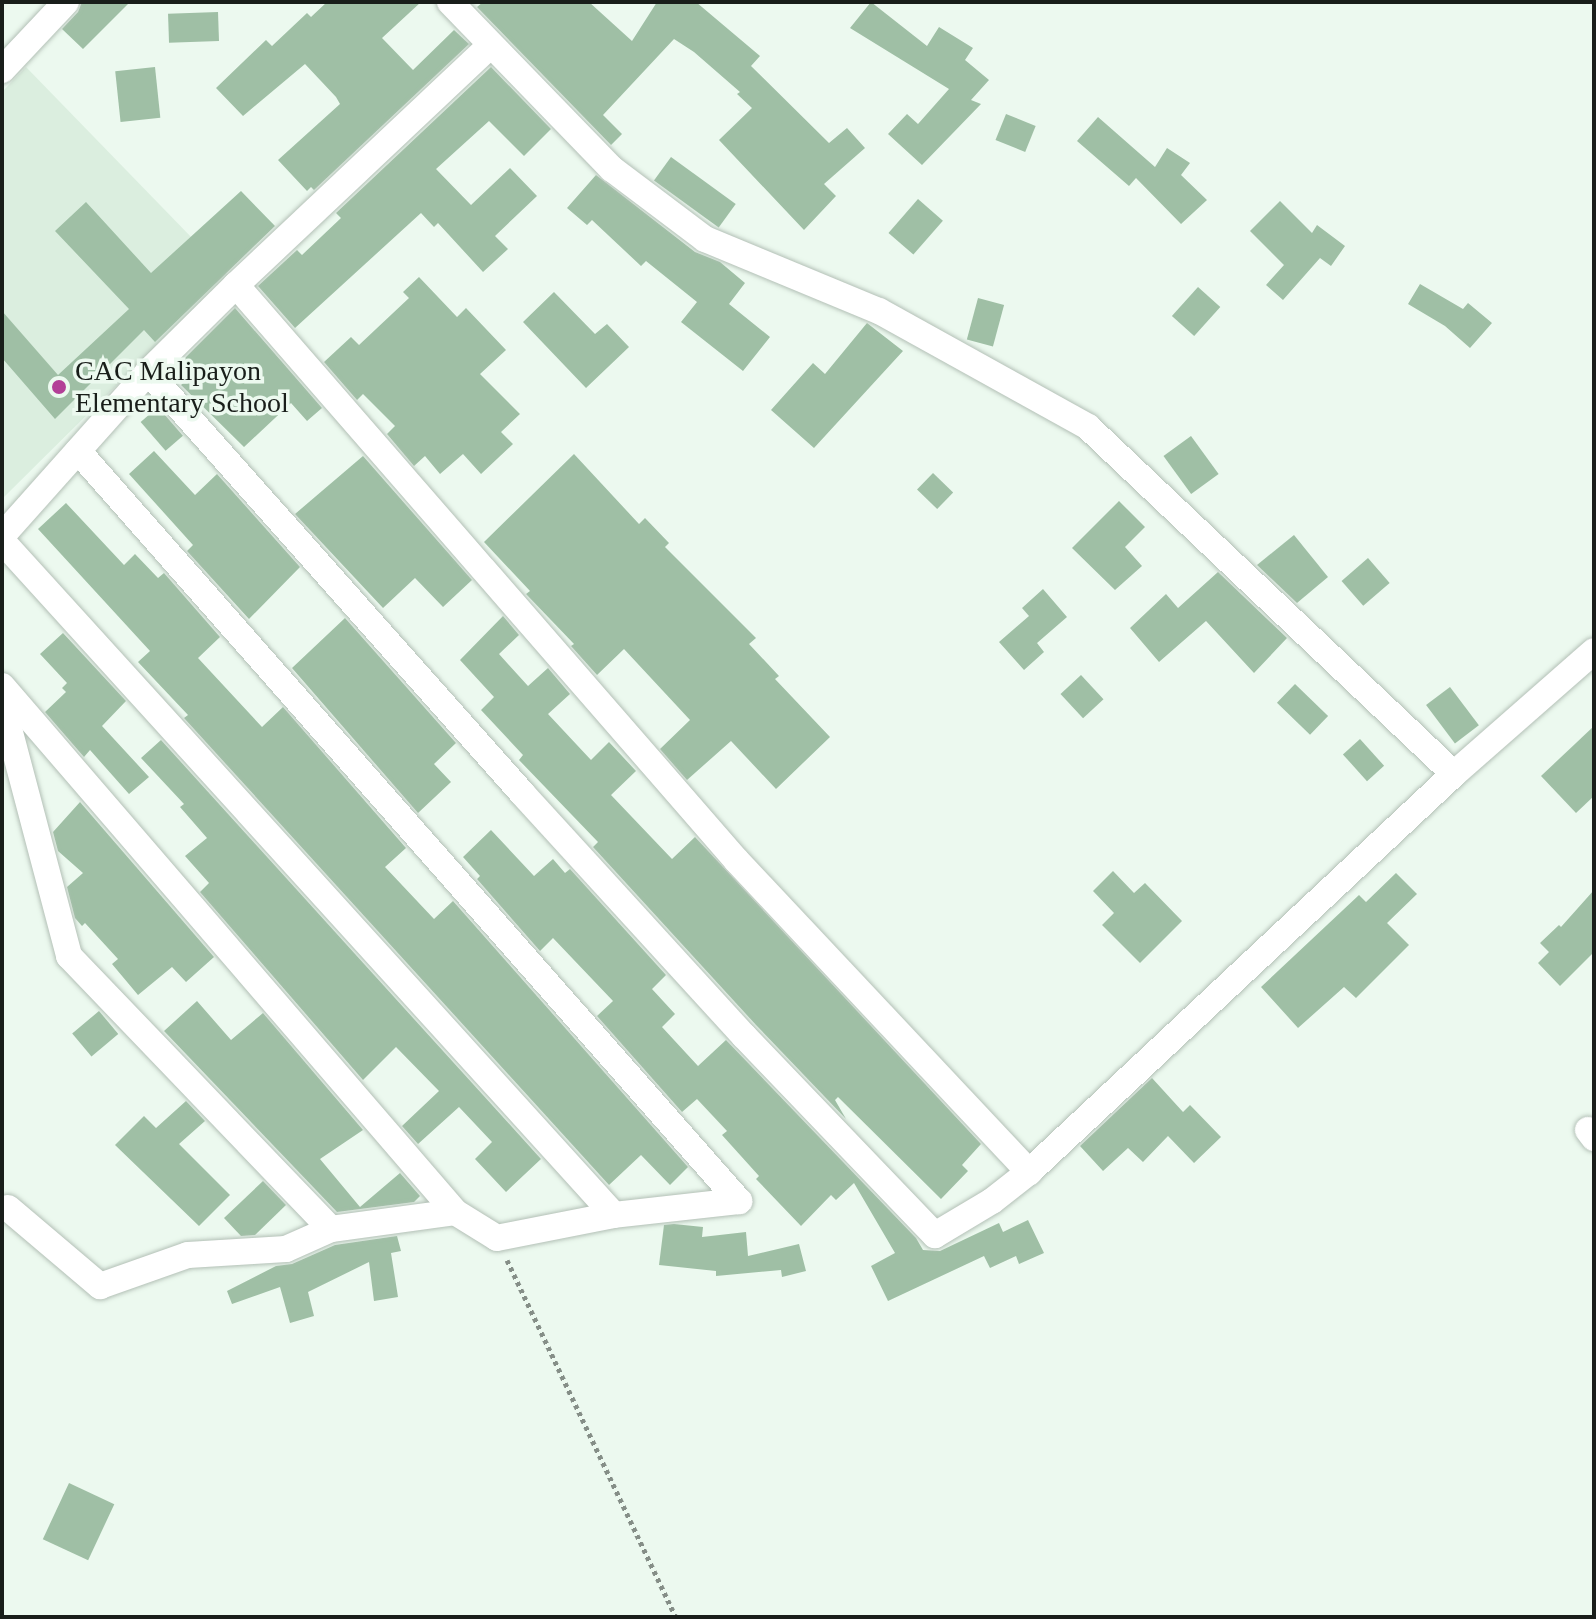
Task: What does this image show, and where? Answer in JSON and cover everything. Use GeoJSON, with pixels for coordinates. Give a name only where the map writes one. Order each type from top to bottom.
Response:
{"type":"FeatureCollection","features":[{"type":"Feature","properties":{"kind":"street"},"geometry":{"type":"LineString","coordinates":[[2,70],[66,2]]}},
{"type":"Feature","properties":{"kind":"street"},"geometry":{"type":"LineString","coordinates":[[450,2],[612,169],[705,239],[879,311],[1088,427],[1454,774]]}},
{"type":"Feature","properties":{"kind":"street"},"geometry":{"type":"LineString","coordinates":[[490,46],[148,372],[2,538],[614,1215]]}},
{"type":"Feature","properties":{"kind":"street"},"geometry":{"type":"LineString","coordinates":[[236,285],[737,861],[1029,1172]]}},
{"type":"Feature","properties":{"kind":"street"},"geometry":{"type":"LineString","coordinates":[[148,372],[522,793],[744,1036],[935,1235],[992,1201],[1029,1172],[1454,774],[1594,651]]}},
{"type":"Feature","properties":{"kind":"street"},"geometry":{"type":"LineString","coordinates":[[2,686],[455,1212],[497,1238],[614,1215],[739,1201],[78,451]]}},
{"type":"Feature","properties":{"kind":"street"},"geometry":{"type":"LineString","coordinates":[[2,702],[69,956],[331,1229]]}},
{"type":"Feature","properties":{"kind":"street"},"geometry":{"type":"LineString","coordinates":[[8,1208],[100,1286],[188,1255],[286,1249],[331,1229],[455,1212]]}},
{"type":"Feature","properties":{"kind":"path"},"geometry":{"type":"LineString","coordinates":[[497,1238],[676,1617]]}},
{"type":"Feature","properties":{"kind":"shaded area","name":"CAC Malipayon Elementary School"},"geometry":{"type":"Polygon","coordinates":[[[26,67],[228,275],[2,499],[2,92],[26,67]]]}},
{"type":"Feature","properties":{"kind":"building"},"geometry":{"type":"Polygon","coordinates":[[[82,2],[130,2],[83,49],[62,29],[78,12],[82,2]]]}},
{"type":"Feature","properties":{"kind":"building"},"geometry":{"type":"Polygon","coordinates":[[[327,2],[421,2],[382,38],[413,70],[454,30],[469,44],[314,190],[311,187],[307,191],[278,160],[340,104],[336,97],[305,64],[243,116],[216,88],[266,40],[272,46],[307,13],[311,17],[327,2]]]}},
{"type":"Feature","properties":{"kind":"building"},"geometry":{"type":"Polygon","coordinates":[[[483,2],[589,2],[632,41],[657,2],[696,2],[760,56],[751,66],[829,143],[847,128],[865,148],[824,184],[836,196],[804,230],[719,140],[752,108],[737,94],[740,92],[694,52],[674,39],[603,115],[622,134],[611,145],[477,7],[483,2]]]}},
{"type":"Feature","properties":{"kind":"building"},"geometry":{"type":"Polygon","coordinates":[[[871,2],[927,46],[939,27],[973,48],[965,60],[989,80],[971,100],[981,104],[922,165],[888,134],[907,114],[918,124],[949,89],[850,28],[871,2]]]}},
{"type":"Feature","properties":{"kind":"building"},"geometry":{"type":"Polygon","coordinates":[[[218,12],[219,41],[169,43],[168,14],[218,12]]]}},
{"type":"Feature","properties":{"kind":"building"},"geometry":{"type":"Polygon","coordinates":[[[155,67],[160,118],[121,122],[115,71],[155,67]]]}},
{"type":"Feature","properties":{"kind":"building"},"geometry":{"type":"Polygon","coordinates":[[[491,67],[551,129],[524,156],[489,121],[436,169],[471,205],[510,168],[537,196],[495,236],[508,249],[483,272],[438,223],[434,227],[421,213],[295,328],[258,286],[297,250],[302,255],[341,218],[336,213],[491,67]]]}},
{"type":"Feature","properties":{"kind":"building"},"geometry":{"type":"Polygon","coordinates":[[[1006,114],[1036,126],[1025,152],[996,140],[1006,114]]]}},
{"type":"Feature","properties":{"kind":"building"},"geometry":{"type":"Polygon","coordinates":[[[1098,117],[1155,167],[1167,148],[1190,163],[1181,175],[1207,200],[1181,224],[1136,178],[1129,186],[1077,141],[1098,117]]]}},
{"type":"Feature","properties":{"kind":"building"},"geometry":{"type":"Polygon","coordinates":[[[671,157],[736,204],[719,227],[654,180],[671,157]]]}},
{"type":"Feature","properties":{"kind":"building"},"geometry":{"type":"Polygon","coordinates":[[[596,175],[695,252],[720,262],[745,283],[729,304],[770,337],[743,371],[681,322],[697,302],[646,261],[641,266],[592,220],[587,225],[567,208],[596,175]]]}},
{"type":"Feature","properties":{"kind":"building"},"geometry":{"type":"Polygon","coordinates":[[[241,191],[275,226],[155,342],[144,330],[55,419],[2,358],[2,311],[58,375],[129,309],[55,231],[86,202],[151,273],[241,191]]]}},
{"type":"Feature","properties":{"kind":"building"},"geometry":{"type":"Polygon","coordinates":[[[918,199],[943,221],[913,255],[888,233],[918,199]]]}},
{"type":"Feature","properties":{"kind":"building"},"geometry":{"type":"Polygon","coordinates":[[[1280,201],[1312,233],[1317,225],[1345,246],[1331,266],[1320,258],[1283,300],[1266,285],[1284,265],[1250,231],[1280,201]]]}},
{"type":"Feature","properties":{"kind":"building"},"geometry":{"type":"Polygon","coordinates":[[[419,277],[457,317],[466,308],[506,350],[480,374],[520,414],[501,432],[513,444],[481,474],[463,454],[440,474],[425,456],[414,466],[387,434],[395,426],[363,394],[357,400],[324,362],[351,337],[359,345],[409,298],[403,292],[419,277]]]}},
{"type":"Feature","properties":{"kind":"building"},"geometry":{"type":"Polygon","coordinates":[[[1420,284],[1463,309],[1468,303],[1492,323],[1470,348],[1445,326],[1408,304],[1420,284]]]}},
{"type":"Feature","properties":{"kind":"building"},"geometry":{"type":"Polygon","coordinates":[[[1198,287],[1220,307],[1194,336],[1172,316],[1198,287]]]}},
{"type":"Feature","properties":{"kind":"building"},"geometry":{"type":"Polygon","coordinates":[[[554,292],[595,334],[607,324],[629,347],[586,388],[523,322],[554,292]]]}},
{"type":"Feature","properties":{"kind":"building"},"geometry":{"type":"Polygon","coordinates":[[[978,298],[1004,305],[993,347],[967,340],[978,298]]]}},
{"type":"Feature","properties":{"kind":"building"},"geometry":{"type":"Polygon","coordinates":[[[235,308],[322,408],[307,421],[291,403],[244,447],[181,385],[188,378],[177,366],[235,308]]]}},
{"type":"Feature","properties":{"kind":"building"},"geometry":{"type":"Polygon","coordinates":[[[867,323],[903,351],[814,448],[771,410],[813,363],[825,374],[867,323]]]}},
{"type":"Feature","properties":{"kind":"building"},"geometry":{"type":"Polygon","coordinates":[[[158,407],[183,436],[166,451],[141,422],[158,407]]]}},
{"type":"Feature","properties":{"kind":"building"},"geometry":{"type":"Polygon","coordinates":[[[1191,436],[1219,474],[1191,494],[1163,456],[1191,436]]]}},
{"type":"Feature","properties":{"kind":"building"},"geometry":{"type":"Polygon","coordinates":[[[154,451],[195,495],[217,474],[300,567],[249,619],[187,551],[193,545],[129,474],[154,451]]]}},
{"type":"Feature","properties":{"kind":"building"},"geometry":{"type":"Polygon","coordinates":[[[574,454],[639,524],[645,518],[669,543],[665,547],[756,638],[749,644],[779,676],[775,679],[830,737],[776,789],[731,741],[687,780],[660,749],[690,720],[624,649],[597,675],[571,646],[574,644],[526,594],[530,591],[484,542],[574,454]]]}},
{"type":"Feature","properties":{"kind":"building"},"geometry":{"type":"Polygon","coordinates":[[[363,456],[472,580],[443,607],[415,578],[383,608],[295,514],[363,456]]]}},
{"type":"Feature","properties":{"kind":"building"},"geometry":{"type":"Polygon","coordinates":[[[933,473],[953,492],[937,509],[917,490],[933,473]]]}},
{"type":"Feature","properties":{"kind":"building"},"geometry":{"type":"Polygon","coordinates":[[[1119,501],[1145,527],[1125,547],[1142,566],[1115,590],[1072,548],[1119,501]]]}},
{"type":"Feature","properties":{"kind":"building"},"geometry":{"type":"Polygon","coordinates":[[[66,503],[124,565],[135,554],[158,578],[164,573],[220,637],[198,658],[262,727],[283,707],[406,848],[385,867],[434,919],[453,901],[688,1167],[670,1185],[641,1155],[609,1185],[184,718],[188,715],[138,662],[150,651],[38,529],[66,503]]]}},
{"type":"Feature","properties":{"kind":"building"},"geometry":{"type":"Polygon","coordinates":[[[1294,535],[1328,577],[1297,603],[1257,565],[1294,535]]]}},
{"type":"Feature","properties":{"kind":"building"},"geometry":{"type":"Polygon","coordinates":[[[1368,558],[1390,583],[1363,606],[1342,581],[1368,558]]]}},
{"type":"Feature","properties":{"kind":"building"},"geometry":{"type":"Polygon","coordinates":[[[1218,572],[1287,638],[1254,673],[1206,621],[1159,662],[1130,628],[1166,594],[1178,608],[1218,572]]]}},
{"type":"Feature","properties":{"kind":"building"},"geometry":{"type":"Polygon","coordinates":[[[1043,589],[1067,617],[1037,643],[1044,652],[1024,670],[999,642],[1029,616],[1022,608],[1043,589]]]}},
{"type":"Feature","properties":{"kind":"building"},"geometry":{"type":"Polygon","coordinates":[[[503,616],[519,635],[499,654],[528,686],[548,668],[570,694],[548,714],[591,760],[609,742],[636,771],[611,795],[672,859],[695,837],[981,1144],[962,1165],[968,1171],[941,1199],[838,1097],[835,1100],[846,1119],[756,1025],[593,847],[598,842],[519,760],[523,755],[481,710],[494,697],[460,660],[503,616]]]}},
{"type":"Feature","properties":{"kind":"building"},"geometry":{"type":"Polygon","coordinates":[[[345,618],[456,743],[434,764],[451,782],[418,813],[292,668],[345,618]]]}},
{"type":"Feature","properties":{"kind":"building"},"geometry":{"type":"Polygon","coordinates":[[[63,633],[126,701],[102,726],[149,777],[129,794],[90,750],[84,757],[45,712],[66,692],[62,688],[67,683],[40,654],[63,633]]]}},
{"type":"Feature","properties":{"kind":"building"},"geometry":{"type":"Polygon","coordinates":[[[1081,675],[1104,699],[1083,718],[1061,694],[1081,675]]]}},
{"type":"Feature","properties":{"kind":"building"},"geometry":{"type":"Polygon","coordinates":[[[1295,684],[1328,716],[1310,735],[1277,703],[1295,684]]]}},
{"type":"Feature","properties":{"kind":"building"},"geometry":{"type":"Polygon","coordinates":[[[1450,687],[1479,725],[1455,743],[1426,705],[1450,687]]]}},
{"type":"Feature","properties":{"kind":"building"},"geometry":{"type":"Polygon","coordinates":[[[1594,726],[1594,796],[1576,813],[1541,776],[1594,726]]]}},
{"type":"Feature","properties":{"kind":"building"},"geometry":{"type":"Polygon","coordinates":[[[1360,739],[1384,766],[1367,781],[1343,754],[1360,739]]]}},
{"type":"Feature","properties":{"kind":"building"},"geometry":{"type":"Polygon","coordinates":[[[161,740],[541,1159],[506,1192],[475,1159],[492,1142],[459,1107],[418,1144],[402,1126],[439,1091],[396,1047],[363,1080],[200,892],[209,883],[185,856],[207,838],[180,807],[184,804],[141,758],[161,740]]]}},
{"type":"Feature","properties":{"kind":"building"},"geometry":{"type":"Polygon","coordinates":[[[80,802],[214,957],[186,982],[172,967],[138,995],[112,964],[118,959],[85,923],[82,926],[75,918],[67,887],[83,873],[58,851],[53,832],[80,802]]]}},
{"type":"Feature","properties":{"kind":"building"},"geometry":{"type":"Polygon","coordinates":[[[491,830],[534,876],[553,859],[565,873],[570,869],[666,975],[652,989],[675,1014],[662,1027],[698,1066],[726,1040],[916,1238],[923,1250],[940,1251],[999,1223],[1003,1232],[1028,1220],[1044,1253],[1019,1264],[1016,1256],[990,1268],[984,1256],[888,1301],[871,1266],[895,1253],[854,1183],[836,1200],[831,1195],[801,1226],[756,1179],[759,1176],[722,1135],[727,1131],[697,1099],[682,1112],[597,1016],[613,1001],[553,938],[540,951],[477,879],[480,876],[463,857],[491,830]]]}},
{"type":"Feature","properties":{"kind":"building"},"geometry":{"type":"Polygon","coordinates":[[[1113,871],[1134,893],[1145,883],[1182,921],[1140,963],[1102,925],[1114,913],[1093,891],[1113,871]]]}},
{"type":"Feature","properties":{"kind":"building"},"geometry":{"type":"Polygon","coordinates":[[[1396,873],[1417,894],[1387,923],[1409,945],[1356,998],[1344,987],[1298,1028],[1261,987],[1359,895],[1366,902],[1396,873]]]}},
{"type":"Feature","properties":{"kind":"building"},"geometry":{"type":"Polygon","coordinates":[[[1594,890],[1594,952],[1560,986],[1538,963],[1549,952],[1540,943],[1559,925],[1561,927],[1594,890]]]}},
{"type":"Feature","properties":{"kind":"building"},"geometry":{"type":"Polygon","coordinates":[[[197,1001],[231,1040],[263,1013],[363,1130],[320,1159],[360,1207],[400,1173],[420,1196],[414,1202],[337,1212],[164,1031],[197,1001]]]}},
{"type":"Feature","properties":{"kind":"building"},"geometry":{"type":"Polygon","coordinates":[[[99,1011],[118,1034],[91,1056],[72,1033],[99,1011]]]}},
{"type":"Feature","properties":{"kind":"building"},"geometry":{"type":"Polygon","coordinates":[[[1152,1078],[1183,1112],[1190,1105],[1221,1137],[1194,1163],[1168,1136],[1143,1162],[1128,1148],[1103,1171],[1080,1146],[1152,1078]]]}},
{"type":"Feature","properties":{"kind":"building"},"geometry":{"type":"Polygon","coordinates":[[[186,1101],[205,1121],[179,1144],[230,1195],[199,1226],[115,1145],[144,1116],[156,1128],[186,1101]]]}},
{"type":"Feature","properties":{"kind":"building"},"geometry":{"type":"Polygon","coordinates":[[[263,1181],[286,1205],[255,1235],[241,1236],[224,1218],[263,1181]]]}},
{"type":"Feature","properties":{"kind":"building"},"geometry":{"type":"Polygon","coordinates":[[[664,1225],[703,1227],[702,1237],[746,1232],[748,1256],[799,1244],[806,1271],[782,1277],[781,1270],[716,1276],[716,1271],[659,1265],[664,1225]]]}},
{"type":"Feature","properties":{"kind":"building"},"geometry":{"type":"Polygon","coordinates":[[[397,1236],[401,1251],[391,1253],[398,1297],[374,1301],[369,1262],[308,1292],[314,1316],[290,1323],[280,1287],[232,1304],[227,1291],[276,1266],[292,1264],[335,1245],[397,1236]]]}},
{"type":"Feature","properties":{"kind":"building"},"geometry":{"type":"Polygon","coordinates":[[[69,1483],[114,1504],[88,1560],[43,1539],[69,1483]]]}},
{"type":"Feature","properties":{"kind":"place","name":"CAC Malipayon Elementary School"},"geometry":{"type":"Point","coordinates":[59,387]}}]}
